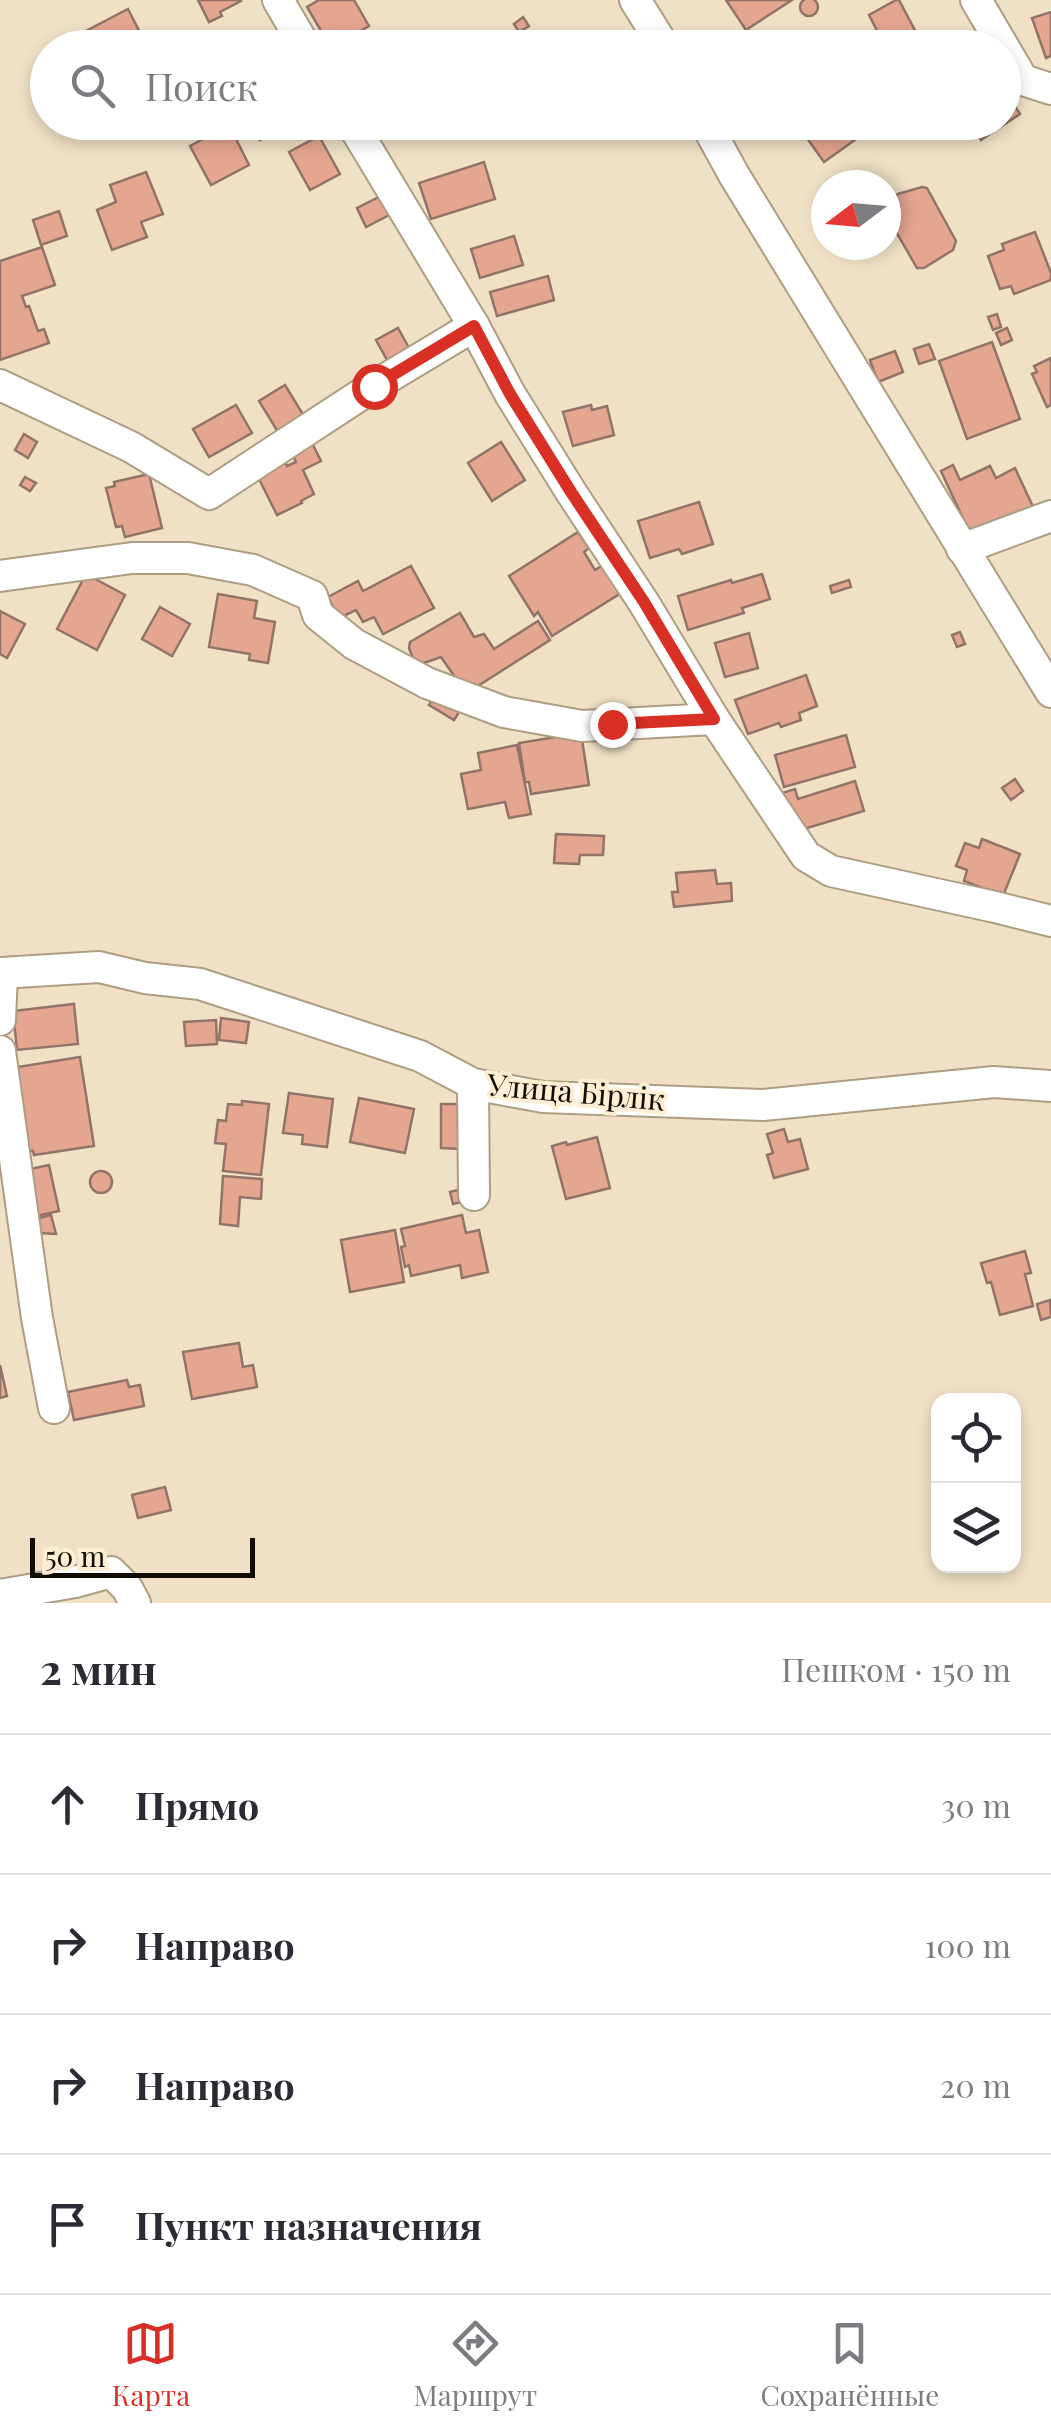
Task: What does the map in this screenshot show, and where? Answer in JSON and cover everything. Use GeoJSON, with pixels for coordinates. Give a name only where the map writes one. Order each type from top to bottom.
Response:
{"type":"FeatureCollection","features":[{"type":"Feature","properties":{"kind":"street"},"geometry":{"type":"LineString","coordinates":[[278,0],[296,30]]}},
{"type":"Feature","properties":{"kind":"street"},"geometry":{"type":"LineString","coordinates":[[635,0],[654,30]]}},
{"type":"Feature","properties":{"kind":"street"},"geometry":{"type":"LineString","coordinates":[[976,0],[994,30]]}},
{"type":"Feature","properties":{"kind":"street"},"geometry":{"type":"LineString","coordinates":[[1021,77],[1051,88]]}},
{"type":"Feature","properties":{"kind":"street"},"geometry":{"type":"LineString","coordinates":[[362,140],[520,410],[714,719],[806,856],[832,872],[1051,922]]}},
{"type":"Feature","properties":{"kind":"street"},"geometry":{"type":"LineString","coordinates":[[715,140],[1051,692]]}},
{"type":"Feature","properties":{"kind":"street"},"geometry":{"type":"LineString","coordinates":[[0,386],[131,447],[209,494],[474,326]]}},
{"type":"Feature","properties":{"kind":"street"},"geometry":{"type":"LineString","coordinates":[[962,549],[1051,516]]}},
{"type":"Feature","properties":{"kind":"street"},"geometry":{"type":"LineString","coordinates":[[0,576],[132,558],[188,558],[253,570],[312,596],[318,614],[354,644],[426,683],[504,712],[582,726],[714,719]]}},
{"type":"Feature","properties":{"kind":"street","name":"Улица Бірлік"},"geometry":{"type":"LineString","coordinates":[[1,973],[99,967],[145,978],[200,984],[420,1056],[473,1084],[543,1097],[763,1105],[994,1082],[1051,1086]]}},
{"type":"Feature","properties":{"kind":"street"},"geometry":{"type":"LineString","coordinates":[[0,1020],[1,973]]}},
{"type":"Feature","properties":{"kind":"street"},"geometry":{"type":"LineString","coordinates":[[0,1051],[54,1408]]}},
{"type":"Feature","properties":{"kind":"street"},"geometry":{"type":"LineString","coordinates":[[473,1084],[474,1196]]}},
{"type":"Feature","properties":{"kind":"street"},"geometry":{"type":"LineString","coordinates":[[0,1595],[111,1572],[136,1603]]}},
{"type":"Feature","properties":{"kind":"building"},"geometry":{"type":"Polygon","coordinates":[[[198,0],[241,0],[241,1],[209,22],[198,0]]]}},
{"type":"Feature","properties":{"kind":"building"},"geometry":{"type":"Polygon","coordinates":[[[319,0],[354,0],[369,26],[362,30],[320,30],[307,7],[319,0]]]}},
{"type":"Feature","properties":{"kind":"building"},"geometry":{"type":"Polygon","coordinates":[[[726,0],[792,0],[746,30],[726,0]]]}},
{"type":"Feature","properties":{"kind":"building"},"geometry":{"type":"Polygon","coordinates":[[[899,0],[915,30],[877,30],[869,15],[899,0]]]}},
{"type":"Feature","properties":{"kind":"building"},"geometry":{"type":"Polygon","coordinates":[[[803,1],[815,1],[815,13],[803,13],[803,1]]]}},
{"type":"Feature","properties":{"kind":"building"},"geometry":{"type":"Polygon","coordinates":[[[128,9],[139,30],[88,30],[128,9]]]}},
{"type":"Feature","properties":{"kind":"building"},"geometry":{"type":"Polygon","coordinates":[[[1051,12],[1051,56],[1046,58],[1032,18],[1051,12]]]}},
{"type":"Feature","properties":{"kind":"building"},"geometry":{"type":"Polygon","coordinates":[[[523,17],[529,26],[518,30],[514,24],[523,17]]]}},
{"type":"Feature","properties":{"kind":"building"},"geometry":{"type":"Polygon","coordinates":[[[201,140],[236,140],[249,165],[211,185],[190,146],[201,140]]]}},
{"type":"Feature","properties":{"kind":"building"},"geometry":{"type":"Polygon","coordinates":[[[312,140],[321,140],[340,174],[310,190],[289,152],[312,140]]]}},
{"type":"Feature","properties":{"kind":"building"},"geometry":{"type":"Polygon","coordinates":[[[808,140],[855,140],[824,162],[808,140]]]}},
{"type":"Feature","properties":{"kind":"building"},"geometry":{"type":"Polygon","coordinates":[[[484,162],[495,199],[431,219],[419,183],[484,162]]]}},
{"type":"Feature","properties":{"kind":"building"},"geometry":{"type":"Polygon","coordinates":[[[146,172],[163,214],[141,222],[147,237],[112,250],[97,210],[116,202],[110,185],[146,172]]]}},
{"type":"Feature","properties":{"kind":"building"},"geometry":{"type":"Polygon","coordinates":[[[927,188],[956,241],[953,250],[924,268],[917,268],[901,240],[901,193],[927,188]]]}},
{"type":"Feature","properties":{"kind":"building"},"geometry":{"type":"Polygon","coordinates":[[[381,196],[391,214],[366,227],[357,208],[381,196]]]}},
{"type":"Feature","properties":{"kind":"building"},"geometry":{"type":"Polygon","coordinates":[[[59,211],[67,236],[41,245],[33,220],[59,211]]]}},
{"type":"Feature","properties":{"kind":"building"},"geometry":{"type":"Polygon","coordinates":[[[1035,232],[1051,280],[1014,294],[1011,286],[1000,289],[988,256],[1004,250],[1002,244],[1035,232]]]}},
{"type":"Feature","properties":{"kind":"building"},"geometry":{"type":"Polygon","coordinates":[[[514,236],[523,265],[480,278],[471,249],[514,236]]]}},
{"type":"Feature","properties":{"kind":"building"},"geometry":{"type":"Polygon","coordinates":[[[42,247],[55,285],[22,296],[38,331],[44,329],[49,343],[0,360],[0,261],[42,247]]]}},
{"type":"Feature","properties":{"kind":"building"},"geometry":{"type":"Polygon","coordinates":[[[548,276],[554,300],[497,316],[490,292],[548,276]]]}},
{"type":"Feature","properties":{"kind":"building"},"geometry":{"type":"Polygon","coordinates":[[[997,314],[1001,327],[993,330],[988,317],[997,314]]]}},
{"type":"Feature","properties":{"kind":"building"},"geometry":{"type":"Polygon","coordinates":[[[398,328],[414,357],[392,369],[376,340],[398,328]]]}},
{"type":"Feature","properties":{"kind":"building"},"geometry":{"type":"Polygon","coordinates":[[[1007,328],[1012,340],[1001,345],[996,333],[1007,328]]]}},
{"type":"Feature","properties":{"kind":"building"},"geometry":{"type":"Polygon","coordinates":[[[992,342],[1020,419],[967,439],[939,361],[992,342]]]}},
{"type":"Feature","properties":{"kind":"building"},"geometry":{"type":"Polygon","coordinates":[[[929,344],[935,359],[919,364],[914,349],[929,344]]]}},
{"type":"Feature","properties":{"kind":"building"},"geometry":{"type":"Polygon","coordinates":[[[895,351],[903,372],[878,382],[870,360],[895,351]]]}},
{"type":"Feature","properties":{"kind":"building"},"geometry":{"type":"Polygon","coordinates":[[[1051,358],[1051,405],[1047,407],[1032,374],[1037,372],[1034,366],[1051,358]]]}},
{"type":"Feature","properties":{"kind":"building"},"geometry":{"type":"Polygon","coordinates":[[[285,385],[304,416],[278,432],[259,401],[285,385]]]}},
{"type":"Feature","properties":{"kind":"building"},"geometry":{"type":"Polygon","coordinates":[[[236,405],[252,433],[209,457],[193,429],[236,405]]]}},
{"type":"Feature","properties":{"kind":"building"},"geometry":{"type":"Polygon","coordinates":[[[591,405],[592,410],[607,406],[614,435],[573,446],[563,412],[591,405]]]}},
{"type":"Feature","properties":{"kind":"building"},"geometry":{"type":"Polygon","coordinates":[[[24,434],[37,442],[28,458],[15,450],[24,434]]]}},
{"type":"Feature","properties":{"kind":"building"},"geometry":{"type":"Polygon","coordinates":[[[311,441],[321,461],[303,470],[314,494],[277,515],[257,475],[283,457],[287,466],[296,462],[291,451],[311,441]]]}},
{"type":"Feature","properties":{"kind":"building"},"geometry":{"type":"Polygon","coordinates":[[[501,442],[525,480],[492,501],[468,463],[501,442]]]}},
{"type":"Feature","properties":{"kind":"building"},"geometry":{"type":"Polygon","coordinates":[[[953,465],[960,480],[990,466],[996,478],[1015,468],[1034,509],[972,538],[941,471],[953,465]]]}},
{"type":"Feature","properties":{"kind":"building"},"geometry":{"type":"Polygon","coordinates":[[[149,474],[162,528],[125,537],[122,526],[116,527],[106,488],[115,486],[114,482],[149,474]]]}},
{"type":"Feature","properties":{"kind":"building"},"geometry":{"type":"Polygon","coordinates":[[[25,477],[36,483],[30,491],[20,485],[25,477]]]}},
{"type":"Feature","properties":{"kind":"building"},"geometry":{"type":"Polygon","coordinates":[[[699,502],[713,544],[682,554],[679,549],[650,558],[638,521],[699,502]]]}},
{"type":"Feature","properties":{"kind":"building"},"geometry":{"type":"Polygon","coordinates":[[[578,532],[589,548],[584,552],[595,570],[603,565],[621,593],[552,636],[509,576],[578,532]]]}},
{"type":"Feature","properties":{"kind":"building"},"geometry":{"type":"Polygon","coordinates":[[[411,566],[434,608],[383,634],[374,617],[363,622],[356,610],[339,618],[328,597],[358,581],[363,591],[411,566]]]}},
{"type":"Feature","properties":{"kind":"building"},"geometry":{"type":"Polygon","coordinates":[[[86,574],[125,595],[97,650],[57,629],[86,574]]]}},
{"type":"Feature","properties":{"kind":"building"},"geometry":{"type":"Polygon","coordinates":[[[762,574],[770,599],[742,608],[744,613],[688,630],[678,596],[762,574]]]}},
{"type":"Feature","properties":{"kind":"building"},"geometry":{"type":"Polygon","coordinates":[[[849,580],[851,587],[832,593],[830,586],[849,580]]]}},
{"type":"Feature","properties":{"kind":"building"},"geometry":{"type":"Polygon","coordinates":[[[218,594],[257,601],[254,618],[275,622],[268,663],[249,660],[250,654],[209,647],[218,594]]]}},
{"type":"Feature","properties":{"kind":"building"},"geometry":{"type":"Polygon","coordinates":[[[160,607],[190,624],[172,656],[142,639],[160,607]]]}},
{"type":"Feature","properties":{"kind":"building"},"geometry":{"type":"Polygon","coordinates":[[[0,611],[25,624],[7,658],[0,654],[0,611]]]}},
{"type":"Feature","properties":{"kind":"building"},"geometry":{"type":"Polygon","coordinates":[[[460,613],[474,637],[484,634],[494,649],[538,621],[550,640],[470,691],[464,690],[441,657],[418,665],[409,648],[410,642],[460,613]]]}},
{"type":"Feature","properties":{"kind":"building"},"geometry":{"type":"Polygon","coordinates":[[[960,632],[965,644],[957,647],[952,635],[960,632]]]}},
{"type":"Feature","properties":{"kind":"building"},"geometry":{"type":"Polygon","coordinates":[[[749,633],[758,668],[725,677],[715,643],[749,633]]]}},
{"type":"Feature","properties":{"kind":"building"},"geometry":{"type":"Polygon","coordinates":[[[806,675],[817,706],[799,713],[801,720],[748,734],[735,700],[806,675]]]}},
{"type":"Feature","properties":{"kind":"building"},"geometry":{"type":"Polygon","coordinates":[[[435,695],[461,709],[454,720],[429,705],[435,695]]]}},
{"type":"Feature","properties":{"kind":"building"},"geometry":{"type":"Polygon","coordinates":[[[581,733],[589,785],[531,794],[529,782],[525,782],[519,743],[581,733]]]}},
{"type":"Feature","properties":{"kind":"building"},"geometry":{"type":"Polygon","coordinates":[[[846,735],[855,767],[784,787],[775,755],[846,735]]]}},
{"type":"Feature","properties":{"kind":"building"},"geometry":{"type":"Polygon","coordinates":[[[517,745],[531,814],[509,818],[505,802],[468,809],[461,774],[481,770],[478,753],[517,745]]]}},
{"type":"Feature","properties":{"kind":"building"},"geometry":{"type":"Polygon","coordinates":[[[1015,779],[1023,791],[1011,800],[1002,788],[1015,779]]]}},
{"type":"Feature","properties":{"kind":"building"},"geometry":{"type":"Polygon","coordinates":[[[855,781],[864,811],[794,832],[782,793],[795,789],[798,799],[855,781]]]}},
{"type":"Feature","properties":{"kind":"building"},"geometry":{"type":"Polygon","coordinates":[[[556,834],[604,836],[603,855],[580,855],[579,864],[554,863],[556,834]]]}},
{"type":"Feature","properties":{"kind":"building"},"geometry":{"type":"Polygon","coordinates":[[[982,839],[1020,854],[1003,896],[964,881],[967,870],[956,866],[965,843],[979,848],[982,839]]]}},
{"type":"Feature","properties":{"kind":"building"},"geometry":{"type":"Polygon","coordinates":[[[715,870],[717,884],[731,883],[732,901],[674,907],[672,892],[678,892],[676,873],[715,870]]]}},
{"type":"Feature","properties":{"kind":"building"},"geometry":{"type":"Polygon","coordinates":[[[74,1004],[78,1044],[17,1050],[13,1011],[74,1004]]]}},
{"type":"Feature","properties":{"kind":"building"},"geometry":{"type":"Polygon","coordinates":[[[221,1018],[249,1022],[246,1043],[219,1040],[221,1018]]]}},
{"type":"Feature","properties":{"kind":"building"},"geometry":{"type":"Polygon","coordinates":[[[216,1020],[217,1044],[186,1046],[184,1022],[216,1020]]]}},
{"type":"Feature","properties":{"kind":"building"},"geometry":{"type":"Polygon","coordinates":[[[80,1057],[94,1146],[34,1155],[33,1151],[26,1152],[12,1068],[80,1057]]]}},
{"type":"Feature","properties":{"kind":"building"},"geometry":{"type":"Polygon","coordinates":[[[289,1093],[333,1099],[327,1147],[302,1144],[303,1135],[283,1133],[289,1093]]]}},
{"type":"Feature","properties":{"kind":"building"},"geometry":{"type":"Polygon","coordinates":[[[359,1098],[414,1109],[405,1153],[350,1142],[359,1098]]]}},
{"type":"Feature","properties":{"kind":"building"},"geometry":{"type":"Polygon","coordinates":[[[242,1101],[269,1104],[261,1175],[223,1171],[226,1144],[215,1143],[218,1120],[226,1121],[228,1104],[242,1105],[242,1101]]]}},
{"type":"Feature","properties":{"kind":"building"},"geometry":{"type":"Polygon","coordinates":[[[441,1104],[460,1104],[460,1149],[441,1148],[441,1104]]]}},
{"type":"Feature","properties":{"kind":"building"},"geometry":{"type":"Polygon","coordinates":[[[784,1129],[788,1142],[800,1139],[808,1169],[774,1178],[767,1155],[773,1153],[767,1134],[784,1129]]]}},
{"type":"Feature","properties":{"kind":"building"},"geometry":{"type":"Polygon","coordinates":[[[597,1137],[610,1188],[566,1199],[552,1146],[597,1137]]]}},
{"type":"Feature","properties":{"kind":"building"},"geometry":{"type":"Polygon","coordinates":[[[49,1165],[59,1211],[36,1216],[26,1170],[49,1165]]]}},
{"type":"Feature","properties":{"kind":"building"},"geometry":{"type":"Polygon","coordinates":[[[101,1171],[109,1174],[109,1190],[101,1193],[93,1190],[90,1182],[93,1174],[101,1171]]]}},
{"type":"Feature","properties":{"kind":"building"},"geometry":{"type":"Polygon","coordinates":[[[223,1176],[262,1179],[261,1199],[240,1197],[238,1226],[220,1224],[223,1176]]]}},
{"type":"Feature","properties":{"kind":"building"},"geometry":{"type":"Polygon","coordinates":[[[458,1190],[461,1202],[453,1204],[450,1192],[458,1190]]]}},
{"type":"Feature","properties":{"kind":"building"},"geometry":{"type":"Polygon","coordinates":[[[51,1215],[56,1234],[39,1233],[35,1219],[51,1215]]]}},
{"type":"Feature","properties":{"kind":"building"},"geometry":{"type":"Polygon","coordinates":[[[462,1215],[466,1233],[479,1230],[488,1272],[462,1278],[460,1265],[411,1276],[409,1265],[405,1267],[401,1229],[462,1215]]]}},
{"type":"Feature","properties":{"kind":"building"},"geometry":{"type":"Polygon","coordinates":[[[395,1230],[404,1282],[350,1292],[341,1240],[395,1230]]]}},
{"type":"Feature","properties":{"kind":"building"},"geometry":{"type":"Polygon","coordinates":[[[1025,1251],[1031,1273],[1025,1274],[1033,1306],[1000,1315],[981,1263],[1025,1251]]]}},
{"type":"Feature","properties":{"kind":"building"},"geometry":{"type":"Polygon","coordinates":[[[1050,1300],[1051,1317],[1041,1320],[1037,1304],[1050,1300]]]}},
{"type":"Feature","properties":{"kind":"building"},"geometry":{"type":"Polygon","coordinates":[[[239,1343],[243,1367],[253,1365],[257,1387],[192,1399],[183,1352],[239,1343]]]}},
{"type":"Feature","properties":{"kind":"building"},"geometry":{"type":"Polygon","coordinates":[[[0,1365],[7,1396],[0,1398],[0,1365]]]}},
{"type":"Feature","properties":{"kind":"building"},"geometry":{"type":"Polygon","coordinates":[[[127,1380],[129,1387],[140,1385],[144,1406],[74,1420],[68,1392],[127,1380]]]}},
{"type":"Feature","properties":{"kind":"building"},"geometry":{"type":"Polygon","coordinates":[[[165,1487],[171,1510],[138,1518],[132,1495],[165,1487]]]}},
{"type":"Feature","properties":{"kind":"route"},"geometry":{"type":"LineString","coordinates":[[374,386],[474,326],[510,394],[714,719],[612,724]]}}]}
